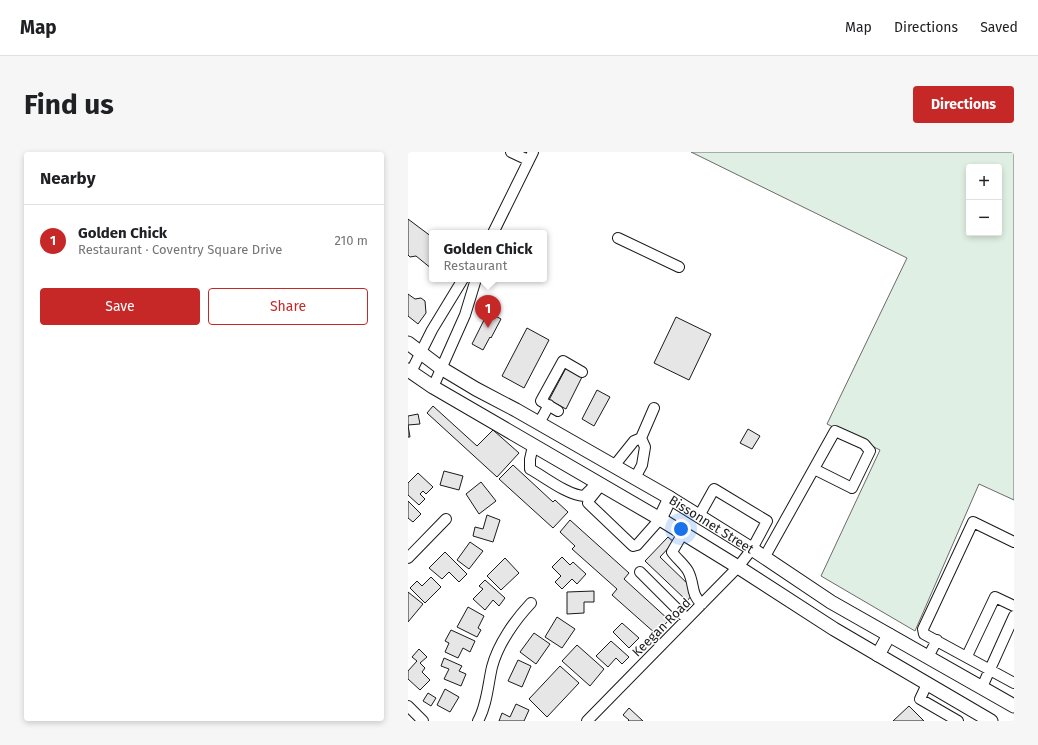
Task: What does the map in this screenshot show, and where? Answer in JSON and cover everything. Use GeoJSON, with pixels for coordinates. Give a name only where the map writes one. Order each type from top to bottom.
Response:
{"type":"FeatureCollection","features":[{"type":"Feature","properties":{"kind":"main road","name":"Bissonnet Street"},"geometry":{"type":"LineString","coordinates":[[408,343],[441,368],[476,389],[539,423],[670,498],[752,549],[831,602],[1014,706]]}},
{"type":"Feature","properties":{"kind":"main road","name":"Bissonnet Street"},"geometry":{"type":"LineString","coordinates":[[409,371],[433,387],[533,446],[660,519],[834,629],[991,721]]}},
{"type":"Feature","properties":{"kind":"main road"},"geometry":{"type":"LineString","coordinates":[[562,463],[574,443]]}},
{"type":"Feature","properties":{"kind":"main road"},"geometry":{"type":"LineString","coordinates":[[660,519],[670,498]]}},
{"type":"Feature","properties":{"kind":"main road"},"geometry":{"type":"LineString","coordinates":[[878,655],[889,635]]}},
{"type":"Feature","properties":{"kind":"street"},"geometry":{"type":"LineString","coordinates":[[494,230],[531,156],[511,152]]}},
{"type":"Feature","properties":{"kind":"street"},"geometry":{"type":"LineString","coordinates":[[618,238],[679,267]]}},
{"type":"Feature","properties":{"kind":"street"},"geometry":{"type":"LineString","coordinates":[[409,371],[461,282]]}},
{"type":"Feature","properties":{"kind":"street"},"geometry":{"type":"LineString","coordinates":[[433,387],[465,315],[475,282]]}},
{"type":"Feature","properties":{"kind":"street"},"geometry":{"type":"LineString","coordinates":[[558,411],[542,401],[563,361],[582,372]]}},
{"type":"Feature","properties":{"kind":"street"},"geometry":{"type":"LineString","coordinates":[[539,423],[549,405]]}},
{"type":"Feature","properties":{"kind":"street"},"geometry":{"type":"LineString","coordinates":[[635,478],[642,465],[645,447],[642,438],[654,408]]}},
{"type":"Feature","properties":{"kind":"street"},"geometry":{"type":"LineString","coordinates":[[764,558],[814,468],[835,431],[864,444],[870,451],[852,488],[814,468]]}},
{"type":"Feature","properties":{"kind":"street"},"geometry":{"type":"LineString","coordinates":[[614,466],[634,441],[642,438]]}},
{"type":"Feature","properties":{"kind":"street"},"geometry":{"type":"LineString","coordinates":[[533,446],[530,459],[530,469],[565,489],[579,496],[584,496],[598,483]]}},
{"type":"Feature","properties":{"kind":"street"},"geometry":{"type":"LineString","coordinates":[[598,483],[588,503],[633,546],[637,545],[660,519]]}},
{"type":"Feature","properties":{"kind":"street","name":"Keegan Road"},"geometry":{"type":"LineString","coordinates":[[587,721],[738,567],[752,549],[767,521],[714,489],[699,516]]}},
{"type":"Feature","properties":{"kind":"street"},"geometry":{"type":"LineString","coordinates":[[408,558],[446,518]]}},
{"type":"Feature","properties":{"kind":"street"},"geometry":{"type":"LineString","coordinates":[[1013,681],[924,634],[923,629],[973,522],[1014,542]]}},
{"type":"Feature","properties":{"kind":"street"},"geometry":{"type":"LineString","coordinates":[[682,533],[672,552],[688,570],[693,594],[702,604]]}},
{"type":"Feature","properties":{"kind":"street"},"geometry":{"type":"LineString","coordinates":[[640,572],[687,619]]}},
{"type":"Feature","properties":{"kind":"street"},"geometry":{"type":"LineString","coordinates":[[967,656],[995,597],[1014,606]]}},
{"type":"Feature","properties":{"kind":"street"},"geometry":{"type":"LineString","coordinates":[[478,721],[486,697],[492,665],[518,617],[531,603]]}},
{"type":"Feature","properties":{"kind":"street"},"geometry":{"type":"LineString","coordinates":[[982,688],[1014,616]]}},
{"type":"Feature","properties":{"kind":"street"},"geometry":{"type":"LineString","coordinates":[[928,657],[937,640]]}},
{"type":"Feature","properties":{"kind":"street"},"geometry":{"type":"LineString","coordinates":[[927,684],[920,699],[958,721]]}},
{"type":"Feature","properties":{"kind":"street"},"geometry":{"type":"LineString","coordinates":[[408,706],[423,721]]}},
{"type":"Feature","properties":{"kind":"green space"},"geometry":{"type":"Polygon","coordinates":[[[691,152],[1014,152],[1014,500],[979,484],[915,631],[821,576],[880,450],[827,424],[907,258],[691,152]]]}},
{"type":"Feature","properties":{"kind":"building"},"geometry":{"type":"Polygon","coordinates":[[[408,219],[429,235],[429,267],[416,256],[410,257],[408,255],[408,219]]]}},
{"type":"Feature","properties":{"kind":"building"},"geometry":{"type":"Polygon","coordinates":[[[408,294],[415,299],[421,298],[425,301],[426,313],[418,324],[408,316],[408,294]]]}},
{"type":"Feature","properties":{"kind":"building"},"geometry":{"type":"Polygon","coordinates":[[[488,312],[501,319],[483,350],[472,344],[488,312]]]}},
{"type":"Feature","properties":{"kind":"building"},"geometry":{"type":"Polygon","coordinates":[[[676,317],[711,334],[689,380],[654,363],[676,317]]]}},
{"type":"Feature","properties":{"kind":"building"},"geometry":{"type":"Polygon","coordinates":[[[527,328],[549,340],[524,388],[502,376],[527,328]]]}},
{"type":"Feature","properties":{"kind":"building"},"geometry":{"type":"Polygon","coordinates":[[[566,368],[582,377],[566,409],[549,400],[566,368]]]}},
{"type":"Feature","properties":{"kind":"building"},"geometry":{"type":"Polygon","coordinates":[[[597,390],[610,397],[594,426],[582,419],[597,390]]]}},
{"type":"Feature","properties":{"kind":"building"},"geometry":{"type":"Polygon","coordinates":[[[433,406],[477,446],[493,430],[519,453],[497,477],[427,413],[433,406]]]}},
{"type":"Feature","properties":{"kind":"building"},"geometry":{"type":"Polygon","coordinates":[[[418,414],[420,424],[408,425],[408,416],[418,414]]]}},
{"type":"Feature","properties":{"kind":"building"},"geometry":{"type":"Polygon","coordinates":[[[408,425],[410,437],[408,437],[408,425]]]}},
{"type":"Feature","properties":{"kind":"building"},"geometry":{"type":"Polygon","coordinates":[[[748,429],[760,436],[752,449],[740,443],[748,429]]]}},
{"type":"Feature","properties":{"kind":"building"},"geometry":{"type":"Polygon","coordinates":[[[513,465],[553,502],[555,500],[568,512],[553,528],[499,479],[513,465]]]}},
{"type":"Feature","properties":{"kind":"building"},"geometry":{"type":"Polygon","coordinates":[[[444,471],[463,476],[459,490],[440,485],[444,471]]]}},
{"type":"Feature","properties":{"kind":"building"},"geometry":{"type":"Polygon","coordinates":[[[418,473],[433,487],[426,494],[423,491],[420,494],[425,499],[419,505],[408,495],[408,483],[418,473]]]}},
{"type":"Feature","properties":{"kind":"building"},"geometry":{"type":"Polygon","coordinates":[[[481,482],[496,501],[479,514],[466,494],[481,482]]]}},
{"type":"Feature","properties":{"kind":"building"},"geometry":{"type":"Polygon","coordinates":[[[408,501],[421,514],[413,522],[408,518],[408,501]]]}},
{"type":"Feature","properties":{"kind":"building"},"geometry":{"type":"Polygon","coordinates":[[[487,515],[500,520],[493,542],[473,536],[475,527],[483,529],[487,515]]]}},
{"type":"Feature","properties":{"kind":"building"},"geometry":{"type":"Polygon","coordinates":[[[570,520],[629,573],[624,579],[669,620],[656,634],[612,595],[617,589],[572,549],[575,546],[560,532],[570,520]]]}},
{"type":"Feature","properties":{"kind":"building"},"geometry":{"type":"Polygon","coordinates":[[[668,537],[674,542],[660,557],[692,588],[688,591],[692,595],[687,601],[645,561],[668,537]]]}},
{"type":"Feature","properties":{"kind":"building"},"geometry":{"type":"Polygon","coordinates":[[[470,542],[483,551],[469,569],[457,560],[470,542]]]}},
{"type":"Feature","properties":{"kind":"building"},"geometry":{"type":"Polygon","coordinates":[[[445,552],[467,574],[459,582],[449,572],[442,579],[429,568],[445,552]]]}},
{"type":"Feature","properties":{"kind":"building"},"geometry":{"type":"Polygon","coordinates":[[[562,557],[570,565],[573,562],[586,574],[577,584],[572,579],[562,589],[555,582],[561,576],[552,567],[562,557]]]}},
{"type":"Feature","properties":{"kind":"building"},"geometry":{"type":"Polygon","coordinates":[[[505,558],[519,573],[501,590],[487,576],[505,558]]]}},
{"type":"Feature","properties":{"kind":"building"},"geometry":{"type":"Polygon","coordinates":[[[431,577],[441,587],[425,603],[410,588],[417,581],[422,586],[431,577]]]}},
{"type":"Feature","properties":{"kind":"building"},"geometry":{"type":"Polygon","coordinates":[[[485,580],[505,598],[499,606],[493,600],[485,610],[473,599],[483,589],[479,586],[485,580]]]}},
{"type":"Feature","properties":{"kind":"building"},"geometry":{"type":"Polygon","coordinates":[[[594,591],[594,602],[584,602],[584,613],[567,614],[567,592],[594,591]]]}},
{"type":"Feature","properties":{"kind":"building"},"geometry":{"type":"Polygon","coordinates":[[[408,592],[423,604],[408,622],[408,592]]]}},
{"type":"Feature","properties":{"kind":"building"},"geometry":{"type":"Polygon","coordinates":[[[468,607],[484,616],[478,628],[481,630],[477,637],[457,627],[468,607]]]}},
{"type":"Feature","properties":{"kind":"building"},"geometry":{"type":"Polygon","coordinates":[[[557,617],[575,629],[562,648],[545,637],[557,617]]]}},
{"type":"Feature","properties":{"kind":"building"},"geometry":{"type":"Polygon","coordinates":[[[622,623],[639,638],[629,648],[613,632],[622,623]]]}},
{"type":"Feature","properties":{"kind":"building"},"geometry":{"type":"Polygon","coordinates":[[[451,630],[475,641],[470,652],[463,648],[458,658],[445,652],[449,643],[445,641],[451,630]]]}},
{"type":"Feature","properties":{"kind":"building"},"geometry":{"type":"Polygon","coordinates":[[[534,633],[550,644],[536,664],[520,652],[534,633]]]}},
{"type":"Feature","properties":{"kind":"building"},"geometry":{"type":"Polygon","coordinates":[[[611,641],[629,657],[622,664],[616,658],[608,667],[596,656],[611,641]]]}},
{"type":"Feature","properties":{"kind":"building"},"geometry":{"type":"Polygon","coordinates":[[[577,645],[604,669],[590,686],[562,661],[577,645]]]}},
{"type":"Feature","properties":{"kind":"building"},"geometry":{"type":"Polygon","coordinates":[[[419,649],[427,657],[420,663],[425,668],[422,672],[430,680],[420,690],[408,679],[408,671],[417,661],[412,657],[419,649]]]}},
{"type":"Feature","properties":{"kind":"building"},"geometry":{"type":"Polygon","coordinates":[[[444,658],[462,666],[459,671],[466,674],[461,686],[444,679],[449,669],[441,666],[444,658]]]}},
{"type":"Feature","properties":{"kind":"building"},"geometry":{"type":"Polygon","coordinates":[[[518,660],[531,666],[522,687],[508,681],[518,660]]]}},
{"type":"Feature","properties":{"kind":"building"},"geometry":{"type":"Polygon","coordinates":[[[560,666],[579,683],[547,717],[529,699],[560,666]]]}},
{"type":"Feature","properties":{"kind":"building"},"geometry":{"type":"Polygon","coordinates":[[[445,689],[459,697],[450,712],[437,705],[445,689]]]}},
{"type":"Feature","properties":{"kind":"building"},"geometry":{"type":"Polygon","coordinates":[[[428,693],[436,698],[431,706],[423,701],[428,693]]]}},
{"type":"Feature","properties":{"kind":"building"},"geometry":{"type":"Polygon","coordinates":[[[516,704],[529,710],[524,721],[499,721],[502,713],[510,717],[516,704]]]}},
{"type":"Feature","properties":{"kind":"building"},"geometry":{"type":"Polygon","coordinates":[[[909,706],[924,721],[893,721],[909,706]]]}},
{"type":"Feature","properties":{"kind":"building"},"geometry":{"type":"Polygon","coordinates":[[[629,708],[643,721],[628,721],[629,720],[623,715],[629,708]]]}},
{"type":"Feature","properties":{"kind":"place","name":"Golden Chick"},"geometry":{"type":"Point","coordinates":[488,328]}}]}
